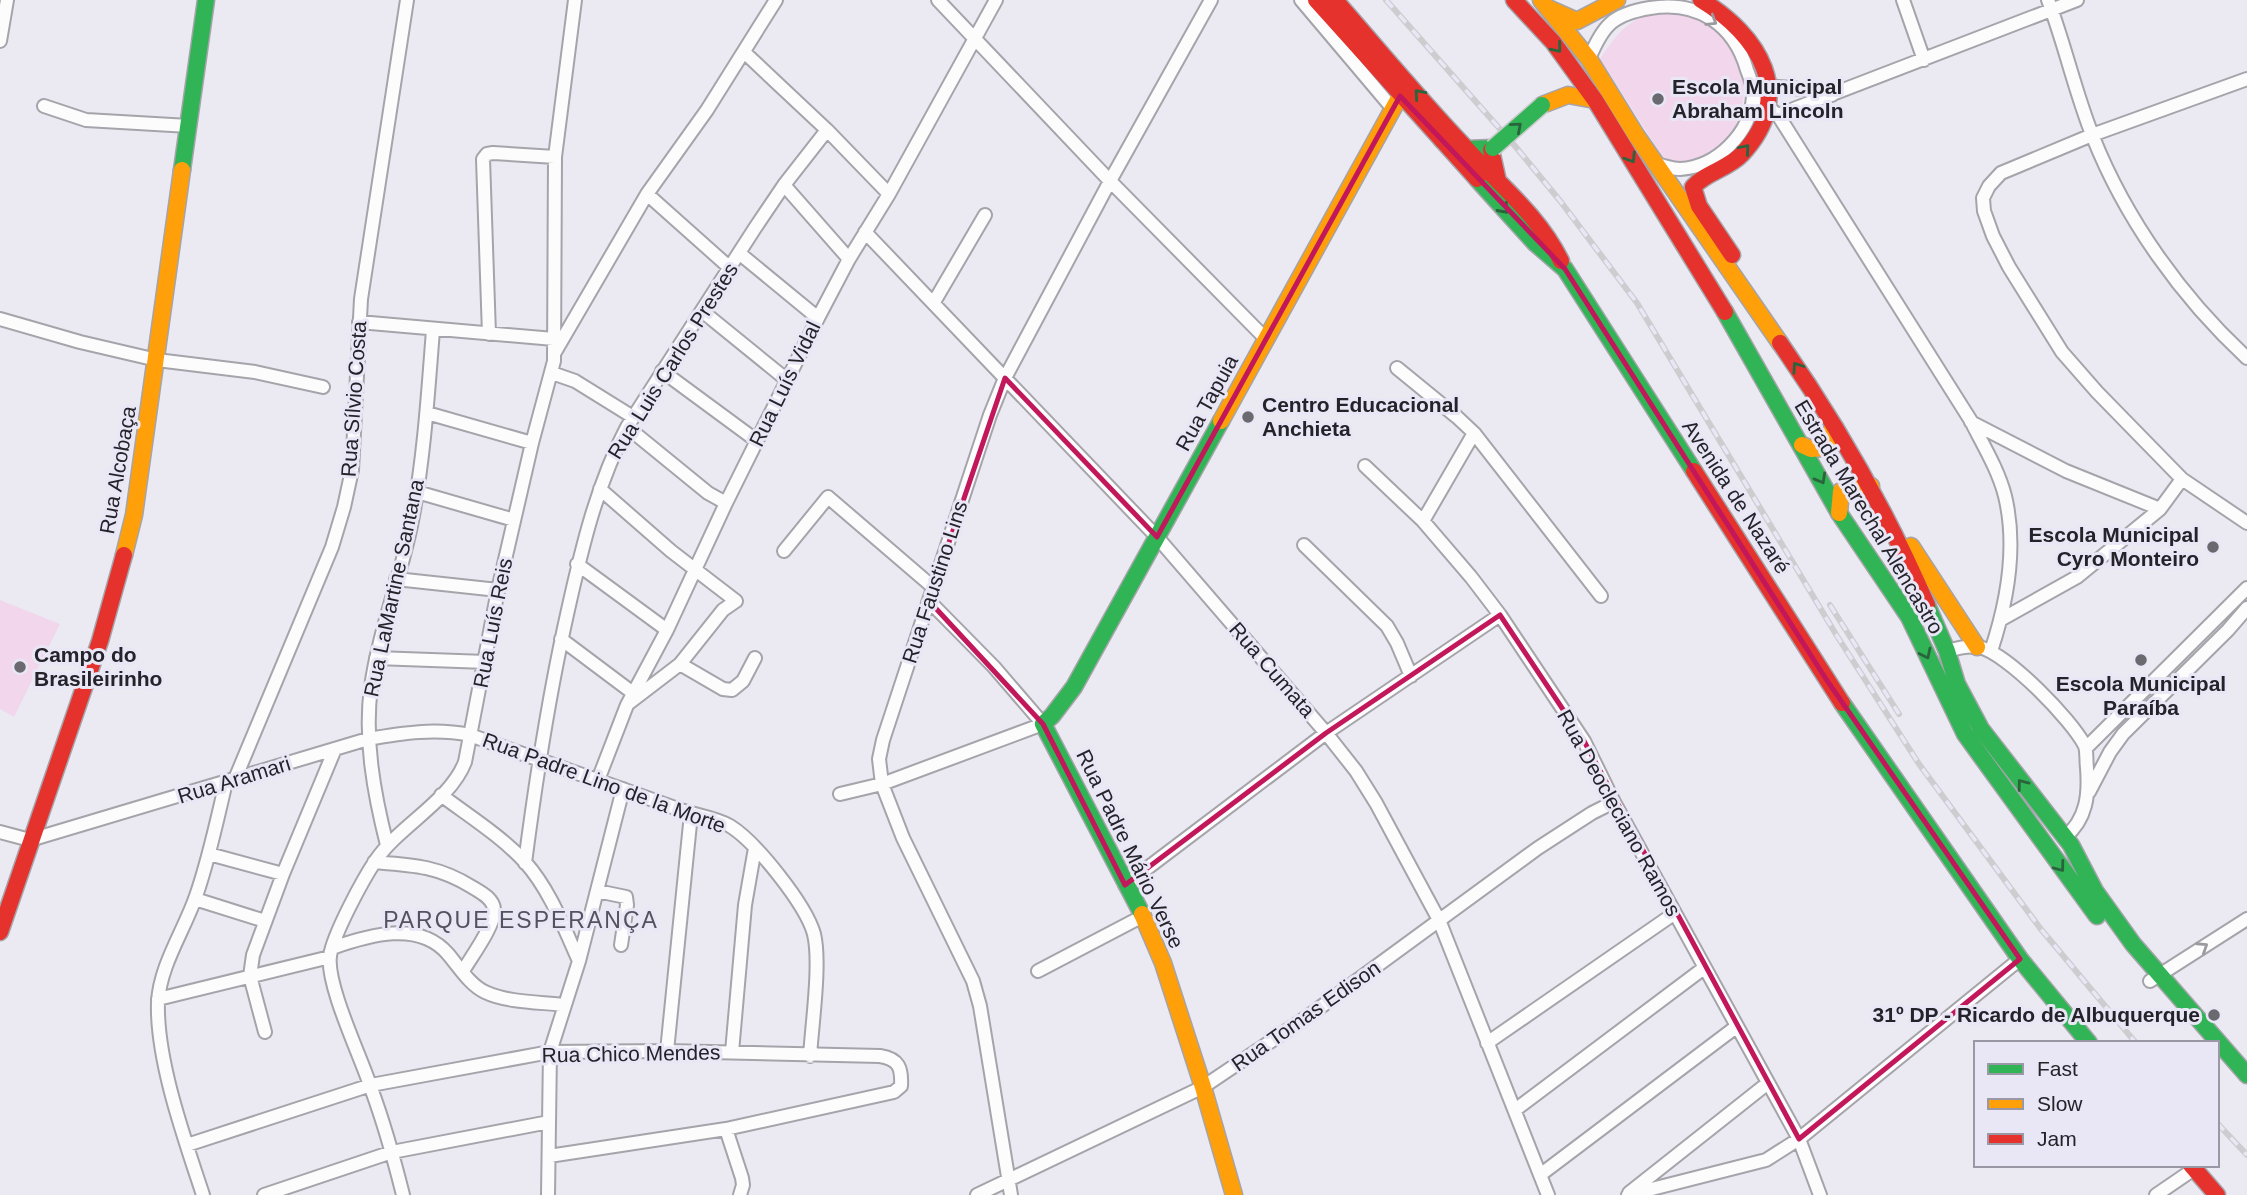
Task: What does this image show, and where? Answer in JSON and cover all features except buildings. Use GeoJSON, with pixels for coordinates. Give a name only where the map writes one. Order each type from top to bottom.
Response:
{"type":"FeatureCollection","features":[{"type":"Feature","properties":{"kind":"main road","name":"Rua Alcobaça"},"geometry":{"type":"LineString","coordinates":[[0,932],[117,586],[134,515],[206,0]]}},
{"type":"Feature","properties":{"kind":"main road","name":"Avenida de Nazaré"},"geometry":{"type":"LineString","coordinates":[[1316,0],[1397,103],[1442,140],[1535,243],[1564,269],[1727,520],[1826,679],[2020,959],[2087,1041]]}},
{"type":"Feature","properties":{"kind":"main road"},"geometry":{"type":"LineString","coordinates":[[1335,0],[1466,149],[1535,220],[1557,251],[1564,269]]}},
{"type":"Feature","properties":{"kind":"main road","name":"Estrada Marechal Alencastro"},"geometry":{"type":"LineString","coordinates":[[1514,0],[1553,42],[1595,100],[1715,294],[1839,513],[1909,617],[1965,734],[2039,839],[2203,1041]]}},
{"type":"Feature","properties":{"kind":"main road"},"geometry":{"type":"LineString","coordinates":[[1545,4],[1577,21],[1618,0]]}},
{"type":"Feature","properties":{"kind":"main road"},"geometry":{"type":"LineString","coordinates":[[1693,2],[1720,9],[1747,35],[1764,66],[1758,89],[1774,111]]}},
{"type":"Feature","properties":{"kind":"main road","name":"Estrada Marechal Alencastro"},"geometry":{"type":"LineString","coordinates":[[1545,4],[1589,59],[1636,135],[1782,344],[1871,486],[1888,517],[1947,651],[1957,684],[1981,729],[2065,837],[2105,906],[2154,979],[2214,1041]]}},
{"type":"Feature","properties":{"kind":"main road"},"geometry":{"type":"LineString","coordinates":[[1442,140],[1466,149],[1492,149],[1554,97],[1573,94],[1595,100]]}},
{"type":"Feature","properties":{"kind":"main road","name":"Rua Tapuia"},"geometry":{"type":"LineString","coordinates":[[1043,724],[1074,687],[1397,103]]}},
{"type":"Feature","properties":{"kind":"main road","name":"Estrada Marechal Alencastro"},"geometry":{"type":"LineString","coordinates":[[1774,111],[1743,154],[1697,181],[1693,190],[1699,206],[1767,309],[1782,344]]}},
{"type":"Feature","properties":{"kind":"main road"},"geometry":{"type":"LineString","coordinates":[[1492,149],[1498,181]]}},
{"type":"Feature","properties":{"kind":"main road"},"geometry":{"type":"LineString","coordinates":[[1802,445],[1811,449],[1824,448],[1830,439],[1833,425]]}},
{"type":"Feature","properties":{"kind":"main road"},"geometry":{"type":"LineString","coordinates":[[1839,513],[1841,491],[1857,484],[1871,486]]}},
{"type":"Feature","properties":{"kind":"main road"},"geometry":{"type":"LineString","coordinates":[[1888,517],[1920,557],[1984,649]]}},
{"type":"Feature","properties":{"kind":"main road","name":"Rua Padre Mário Verse"},"geometry":{"type":"LineString","coordinates":[[1043,724],[1143,915],[1163,963],[1234,1195]]}},
{"type":"Feature","properties":{"kind":"main road"},"geometry":{"type":"LineString","coordinates":[[2039,839],[2052,841],[2065,837]]}},
{"type":"Feature","properties":{"kind":"main road","name":"Estrada Marechal Alencastro"},"geometry":{"type":"LineString","coordinates":[[2219,1046],[2247,1075]]}},
{"type":"Feature","properties":{"kind":"main road"},"geometry":{"type":"LineString","coordinates":[[2219,1059],[2247,1090]]}},
{"type":"Feature","properties":{"kind":"main road"},"geometry":{"type":"LineString","coordinates":[[2193,1167],[2217,1195]]}},
{"type":"Feature","properties":{"kind":"street"},"geometry":{"type":"LineString","coordinates":[[0,41],[7,0]]}},
{"type":"Feature","properties":{"kind":"street","name":"Rua Sílvio Costa"},"geometry":{"type":"LineString","coordinates":[[203,1195],[162,1050],[158,999],[165,971],[195,899],[231,780],[332,547],[344,507],[352,470],[359,322],[387,118],[407,0]]}},
{"type":"Feature","properties":{"kind":"street","name":"Rua Luís Reis"},"geometry":{"type":"LineString","coordinates":[[331,952],[374,862],[387,845],[441,795],[462,770],[486,662],[498,590],[555,354],[555,157],[575,0]]}},
{"type":"Feature","properties":{"kind":"street"},"geometry":{"type":"LineString","coordinates":[[555,354],[648,194],[776,0]]}},
{"type":"Feature","properties":{"kind":"street"},"geometry":{"type":"LineString","coordinates":[[938,0],[1110,181],[1266,339]]}},
{"type":"Feature","properties":{"kind":"street","name":"Rua Luís Vidal"},"geometry":{"type":"LineString","coordinates":[[598,780],[630,699],[667,630],[818,317],[996,0]]}},
{"type":"Feature","properties":{"kind":"street","name":"Rua Faustino Lins"},"geometry":{"type":"LineString","coordinates":[[1010,1195],[980,1006],[973,981],[903,838],[882,783],[879,759],[990,415],[1005,378],[1211,0]]}},
{"type":"Feature","properties":{"kind":"street","name":"Avenida de Nazaré"},"geometry":{"type":"LineString","coordinates":[[1301,0],[1397,103]]}},
{"type":"Feature","properties":{"kind":"street"},"geometry":{"type":"LineString","coordinates":[[1903,0],[1924,60]]}},
{"type":"Feature","properties":{"kind":"street"},"geometry":{"type":"LineString","coordinates":[[1984,649],[2002,619],[2007,583],[2010,525],[1997,472],[1971,421],[1774,111],[1832,95],[1924,60],[2050,5],[2077,0]]}},
{"type":"Feature","properties":{"kind":"street"},"geometry":{"type":"LineString","coordinates":[[1589,59],[1607,24],[1622,15],[1641,9],[1693,2]]}},
{"type":"Feature","properties":{"kind":"street"},"geometry":{"type":"LineString","coordinates":[[2050,5],[2092,135],[2112,180],[2178,283],[2218,331],[2247,358]]}},
{"type":"Feature","properties":{"kind":"street"},"geometry":{"type":"LineString","coordinates":[[1577,21],[1607,24]]}},
{"type":"Feature","properties":{"kind":"street"},"geometry":{"type":"LineString","coordinates":[[744,52],[827,130],[889,194]]}},
{"type":"Feature","properties":{"kind":"street"},"geometry":{"type":"LineString","coordinates":[[2247,79],[2092,135],[2001,173],[1989,186],[1983,198],[1984,211],[1993,236],[2062,352],[2096,392],[2182,479],[2247,523]]}},
{"type":"Feature","properties":{"kind":"street"},"geometry":{"type":"LineString","coordinates":[[1659,165],[1678,169],[1696,166],[1711,160],[1728,148],[1748,119],[1758,89],[1806,89],[1832,95]]}},
{"type":"Feature","properties":{"kind":"street"},"geometry":{"type":"LineString","coordinates":[[44,106],[86,120],[189,126]]}},
{"type":"Feature","properties":{"kind":"street","name":"Rua Luis Carlos Prestes"},"geometry":{"type":"LineString","coordinates":[[526,863],[538,760],[561,639],[578,564],[610,461],[630,422],[739,253],[784,185],[827,130]]}},
{"type":"Feature","properties":{"kind":"street"},"geometry":{"type":"LineString","coordinates":[[489,334],[483,159],[487,154],[493,153],[555,157]]}},
{"type":"Feature","properties":{"kind":"street"},"geometry":{"type":"LineString","coordinates":[[784,185],[849,259]]}},
{"type":"Feature","properties":{"kind":"street"},"geometry":{"type":"LineString","coordinates":[[648,194],[730,268]]}},
{"type":"Feature","properties":{"kind":"street"},"geometry":{"type":"LineString","coordinates":[[934,302],[985,215]]}},
{"type":"Feature","properties":{"kind":"street","name":"Rua Cumata"},"geometry":{"type":"LineString","coordinates":[[865,232],[1157,537],[1356,771],[1439,920],[1548,1195]]}},
{"type":"Feature","properties":{"kind":"street"},"geometry":{"type":"LineString","coordinates":[[739,253],[818,317]]}},
{"type":"Feature","properties":{"kind":"street"},"geometry":{"type":"LineString","coordinates":[[702,311],[787,380]]}},
{"type":"Feature","properties":{"kind":"street"},"geometry":{"type":"LineString","coordinates":[[0,319],[157,360],[255,372],[323,387]]}},
{"type":"Feature","properties":{"kind":"street"},"geometry":{"type":"LineString","coordinates":[[359,322],[554,339]]}},
{"type":"Feature","properties":{"kind":"street","name":"Rua LaMartine Santana"},"geometry":{"type":"LineString","coordinates":[[387,845],[368,739],[371,687],[417,492],[427,413],[433,330]]}},
{"type":"Feature","properties":{"kind":"street"},"geometry":{"type":"LineString","coordinates":[[1397,368],[1474,433],[1601,596]]}},
{"type":"Feature","properties":{"kind":"street"},"geometry":{"type":"LineString","coordinates":[[662,372],[757,441]]}},
{"type":"Feature","properties":{"kind":"street"},"geometry":{"type":"LineString","coordinates":[[552,373],[575,381],[630,422],[708,493],[726,503]]}},
{"type":"Feature","properties":{"kind":"street"},"geometry":{"type":"LineString","coordinates":[[427,413],[532,443]]}},
{"type":"Feature","properties":{"kind":"street"},"geometry":{"type":"LineString","coordinates":[[1971,421],[2066,471],[2160,509]]}},
{"type":"Feature","properties":{"kind":"street"},"geometry":{"type":"LineString","coordinates":[[1423,521],[1474,433]]}},
{"type":"Feature","properties":{"kind":"street","name":"Rua Deocleciano Ramos"},"geometry":{"type":"LineString","coordinates":[[1365,466],[1423,521],[1500,614],[1584,741],[1614,802],[1799,1139],[1820,1195]]}},
{"type":"Feature","properties":{"kind":"street"},"geometry":{"type":"LineString","coordinates":[[2002,619],[2077,577],[2160,509],[2182,479]]}},
{"type":"Feature","properties":{"kind":"street"},"geometry":{"type":"LineString","coordinates":[[561,639],[630,699],[680,664],[723,610],[736,601],[652,536],[600,489]]}},
{"type":"Feature","properties":{"kind":"street"},"geometry":{"type":"LineString","coordinates":[[417,492],[514,520]]}},
{"type":"Feature","properties":{"kind":"street"},"geometry":{"type":"LineString","coordinates":[[783,551],[828,497],[934,587]]}},
{"type":"Feature","properties":{"kind":"street"},"geometry":{"type":"LineString","coordinates":[[1304,545],[1387,626],[1411,676]]}},
{"type":"Feature","properties":{"kind":"street"},"geometry":{"type":"LineString","coordinates":[[578,564],[667,630]]}},
{"type":"Feature","properties":{"kind":"street"},"geometry":{"type":"LineString","coordinates":[[396,579],[498,590]]}},
{"type":"Feature","properties":{"kind":"street"},"geometry":{"type":"LineString","coordinates":[[2086,748],[2247,588]]}},
{"type":"Feature","properties":{"kind":"street"},"geometry":{"type":"LineString","coordinates":[[2088,792],[2123,734],[2246,609],[2235,600]]}},
{"type":"Feature","properties":{"kind":"street","name":"Rua Padre Mário Verse"},"geometry":{"type":"LineString","coordinates":[[929,601],[994,667],[1043,724]]}},
{"type":"Feature","properties":{"kind":"street"},"geometry":{"type":"LineString","coordinates":[[1125,885],[1326,733],[1500,614]]}},
{"type":"Feature","properties":{"kind":"street"},"geometry":{"type":"LineString","coordinates":[[1947,651],[1984,649],[2014,668],[2056,708],[2086,748],[2086,805],[2079,821],[2065,837]]}},
{"type":"Feature","properties":{"kind":"street"},"geometry":{"type":"LineString","coordinates":[[376,658],[486,662]]}},
{"type":"Feature","properties":{"kind":"street"},"geometry":{"type":"LineString","coordinates":[[680,664],[723,689],[732,690],[743,681],[755,658]]}},
{"type":"Feature","properties":{"kind":"street"},"geometry":{"type":"LineString","coordinates":[[840,794],[882,783],[1043,724]]}},
{"type":"Feature","properties":{"kind":"street","name":"Rua Aramari"},"geometry":{"type":"LineString","coordinates":[[30,840],[368,739],[412,732],[451,731],[470,735]]}},
{"type":"Feature","properties":{"kind":"street","name":"Rua Padre Lino de la Morte"},"geometry":{"type":"LineString","coordinates":[[470,735],[729,825],[755,848],[797,901],[815,936],[810,1056]]}},
{"type":"Feature","properties":{"kind":"street"},"geometry":{"type":"LineString","coordinates":[[265,1032],[250,976],[253,955],[335,749]]}},
{"type":"Feature","properties":{"kind":"street"},"geometry":{"type":"LineString","coordinates":[[547,1195],[550,1156],[550,1052],[579,961],[623,789]]}},
{"type":"Feature","properties":{"kind":"street"},"geometry":{"type":"LineString","coordinates":[[441,795],[526,863],[543,887],[579,961]]}},
{"type":"Feature","properties":{"kind":"street","name":"Rua Tomas Edison"},"geometry":{"type":"LineString","coordinates":[[977,1195],[1203,1087],[1307,1017],[1538,848],[1614,802]]}},
{"type":"Feature","properties":{"kind":"street"},"geometry":{"type":"LineString","coordinates":[[667,1051],[691,814]]}},
{"type":"Feature","properties":{"kind":"street"},"geometry":{"type":"LineString","coordinates":[[0,832],[30,840]]}},
{"type":"Feature","properties":{"kind":"street"},"geometry":{"type":"LineString","coordinates":[[732,1052],[744,905],[755,848]]}},
{"type":"Feature","properties":{"kind":"street"},"geometry":{"type":"LineString","coordinates":[[209,854],[283,874]]}},
{"type":"Feature","properties":{"kind":"street"},"geometry":{"type":"LineString","coordinates":[[374,862],[433,868],[452,875],[491,900],[494,910],[492,921],[463,971]]}},
{"type":"Feature","properties":{"kind":"street"},"geometry":{"type":"LineString","coordinates":[[597,891],[626,897],[621,945]]}},
{"type":"Feature","properties":{"kind":"street"},"geometry":{"type":"LineString","coordinates":[[195,899],[265,921]]}},
{"type":"Feature","properties":{"kind":"street"},"geometry":{"type":"LineString","coordinates":[[1487,1043],[1675,913]]}},
{"type":"Feature","properties":{"kind":"street"},"geometry":{"type":"LineString","coordinates":[[1038,971],[1143,915]]}},
{"type":"Feature","properties":{"kind":"street"},"geometry":{"type":"LineString","coordinates":[[2154,979],[2247,919]]}},
{"type":"Feature","properties":{"kind":"street"},"geometry":{"type":"LineString","coordinates":[[158,999],[250,976],[331,952],[369,937],[416,934],[430,937],[440,945],[476,986],[487,993],[565,1005]]}},
{"type":"Feature","properties":{"kind":"street"},"geometry":{"type":"LineString","coordinates":[[331,952],[330,973],[336,994],[371,1085],[403,1195]]}},
{"type":"Feature","properties":{"kind":"street"},"geometry":{"type":"LineString","coordinates":[[1627,1195],[1766,1160],[1799,1139],[2020,959]]}},
{"type":"Feature","properties":{"kind":"street"},"geometry":{"type":"LineString","coordinates":[[1515,1110],[1704,968]]}},
{"type":"Feature","properties":{"kind":"street"},"geometry":{"type":"LineString","coordinates":[[1541,1175],[1737,1027]]}},
{"type":"Feature","properties":{"kind":"street","name":"Rua Chico Mendes"},"geometry":{"type":"LineString","coordinates":[[187,1144],[371,1085],[550,1052],[667,1051],[889,1057],[901,1067],[899,1089],[894,1092],[726,1129]]}},
{"type":"Feature","properties":{"kind":"street"},"geometry":{"type":"LineString","coordinates":[[1627,1195],[1768,1083]]}},
{"type":"Feature","properties":{"kind":"street"},"geometry":{"type":"LineString","coordinates":[[264,1195],[392,1152],[549,1122]]}},
{"type":"Feature","properties":{"kind":"street"},"geometry":{"type":"LineString","coordinates":[[550,1156],[726,1129],[742,1178],[740,1195]]}},
{"type":"Feature","properties":{"kind":"street"},"geometry":{"type":"LineString","coordinates":[[2156,1195],[2193,1167]]}},
{"type":"Feature","properties":{"kind":"highlighted area"},"geometry":{"type":"Polygon","coordinates":[[[1400,96],[1565,269],[1826,679],[2020,959],[1799,1139],[1584,741],[1500,615],[1326,733],[1125,885],[1043,724],[929,601],[1005,378],[1157,537],[1400,96]]]}},
{"type":"Feature","properties":{"kind":"shaded area"},"geometry":{"type":"Polygon","coordinates":[[[1658,11],[1691,14],[1711,27],[1732,50],[1743,77],[1739,116],[1731,133],[1719,147],[1704,157],[1685,161],[1664,159],[1600,59],[1630,23],[1658,11]]]}},
{"type":"Feature","properties":{"kind":"shaded area","name":"Campo do Brasileirinho"},"geometry":{"type":"Polygon","coordinates":[[[0,600],[60,624],[14,717],[0,709],[0,600]]]}},
{"type":"Feature","properties":{"kind":"railway"},"geometry":{"type":"LineString","coordinates":[[1386,0],[1515,146],[1637,303],[1837,636],[1919,764],[2040,928],[2134,1041]]}},
{"type":"Feature","properties":{"kind":"railway"},"geometry":{"type":"LineString","coordinates":[[1830,605],[1899,714]]}},
{"type":"Feature","properties":{"kind":"railway"},"geometry":{"type":"LineString","coordinates":[[2219,1125],[2247,1155]]}},
{"type":"Feature","properties":{"kind":"traffic: fast"},"geometry":{"type":"LineString","coordinates":[[182,170],[206,0]]}},
{"type":"Feature","properties":{"kind":"traffic: fast"},"geometry":{"type":"LineString","coordinates":[[1493,148],[1542,105]]}},
{"type":"Feature","properties":{"kind":"traffic: fast"},"geometry":{"type":"LineString","coordinates":[[1442,140],[1467,149],[1493,148]]}},
{"type":"Feature","properties":{"kind":"traffic: fast"},"geometry":{"type":"LineString","coordinates":[[1477,179],[1535,243],[1565,269],[1694,471]]}},
{"type":"Feature","properties":{"kind":"traffic: fast"},"geometry":{"type":"LineString","coordinates":[[1725,312],[1839,513],[1909,617],[1965,734],[2097,916]]}},
{"type":"Feature","properties":{"kind":"traffic: fast"},"geometry":{"type":"LineString","coordinates":[[1142,914],[1043,724],[1074,687],[1221,421]]}},
{"type":"Feature","properties":{"kind":"traffic: fast"},"geometry":{"type":"LineString","coordinates":[[1927,605],[1947,651],[1957,684],[1981,729],[2071,845],[2095,891],[2133,944],[2217,1041]]}},
{"type":"Feature","properties":{"kind":"traffic: fast"},"geometry":{"type":"LineString","coordinates":[[1842,703],[2020,959],[2087,1041]]}},
{"type":"Feature","properties":{"kind":"traffic: fast"},"geometry":{"type":"LineString","coordinates":[[2219,1043],[2247,1075]]}},
{"type":"Feature","properties":{"kind":"traffic: slow"},"geometry":{"type":"LineString","coordinates":[[1541,0],[1589,59],[1636,135],[1780,343]]}},
{"type":"Feature","properties":{"kind":"traffic: slow"},"geometry":{"type":"LineString","coordinates":[[1548,8],[1577,21],[1617,0]]}},
{"type":"Feature","properties":{"kind":"traffic: slow"},"geometry":{"type":"LineString","coordinates":[[1542,105],[1568,95],[1595,100]]}},
{"type":"Feature","properties":{"kind":"traffic: slow"},"geometry":{"type":"LineString","coordinates":[[1221,421],[1400,96]]}},
{"type":"Feature","properties":{"kind":"traffic: slow"},"geometry":{"type":"LineString","coordinates":[[124,555],[134,515],[182,170]]}},
{"type":"Feature","properties":{"kind":"traffic: slow"},"geometry":{"type":"LineString","coordinates":[[1802,445],[1811,449],[1824,448],[1830,439],[1833,425]]}},
{"type":"Feature","properties":{"kind":"traffic: slow"},"geometry":{"type":"LineString","coordinates":[[1839,513],[1841,491],[1857,484],[1871,486]]}},
{"type":"Feature","properties":{"kind":"traffic: slow"},"geometry":{"type":"LineString","coordinates":[[1911,546],[1977,647]]}},
{"type":"Feature","properties":{"kind":"traffic: slow"},"geometry":{"type":"LineString","coordinates":[[1142,914],[1163,963],[1234,1195]]}},
{"type":"Feature","properties":{"kind":"traffic: jam"},"geometry":{"type":"LineString","coordinates":[[1316,0],[1477,179]]}},
{"type":"Feature","properties":{"kind":"traffic: jam"},"geometry":{"type":"LineString","coordinates":[[1335,0],[1431,110],[1517,200],[1552,244],[1561,261]]}},
{"type":"Feature","properties":{"kind":"traffic: jam"},"geometry":{"type":"LineString","coordinates":[[1514,0],[1553,42],[1595,100],[1725,312]]}},
{"type":"Feature","properties":{"kind":"traffic: jam"},"geometry":{"type":"LineString","coordinates":[[1701,0],[1722,14],[1754,49],[1764,68],[1768,89],[1767,110],[1758,132],[1742,154],[1693,187],[1699,206],[1732,255]]}},
{"type":"Feature","properties":{"kind":"traffic: jam"},"geometry":{"type":"LineString","coordinates":[[1491,150],[1498,181]]}},
{"type":"Feature","properties":{"kind":"traffic: jam"},"geometry":{"type":"LineString","coordinates":[[1780,343],[1860,470],[1927,605]]}},
{"type":"Feature","properties":{"kind":"traffic: jam"},"geometry":{"type":"LineString","coordinates":[[1694,471],[1842,703]]}},
{"type":"Feature","properties":{"kind":"traffic: jam"},"geometry":{"type":"LineString","coordinates":[[0,932],[100,641],[124,555]]}},
{"type":"Feature","properties":{"kind":"traffic: jam"},"geometry":{"type":"LineString","coordinates":[[2193,1167],[2217,1195]]}},
{"type":"Feature","properties":{"kind":"place","name":"Escola Municipal Abraham Lincoln"},"geometry":{"type":"Point","coordinates":[1658,99]}},
{"type":"Feature","properties":{"kind":"place","name":"Centro Educacional Anchieta"},"geometry":{"type":"Point","coordinates":[1248,417]}},
{"type":"Feature","properties":{"kind":"place","name":"Escola Municipal Cyro Monteiro"},"geometry":{"type":"Point","coordinates":[2213,547]}},
{"type":"Feature","properties":{"kind":"place","name":"Escola Municipal Paraíba"},"geometry":{"type":"Point","coordinates":[2141,660]}},
{"type":"Feature","properties":{"kind":"place","name":"Campo do Brasileirinho"},"geometry":{"type":"Point","coordinates":[20,667]}},
{"type":"Feature","properties":{"kind":"place","name":"31º DP - Ricardo de Albuquerque"},"geometry":{"type":"Point","coordinates":[2214,1015]}},
{"type":"Feature","properties":{"kind":"district","name":"PARQUE ESPERANÇA"},"geometry":{"type":"Point","coordinates":[521,920]}}]}
